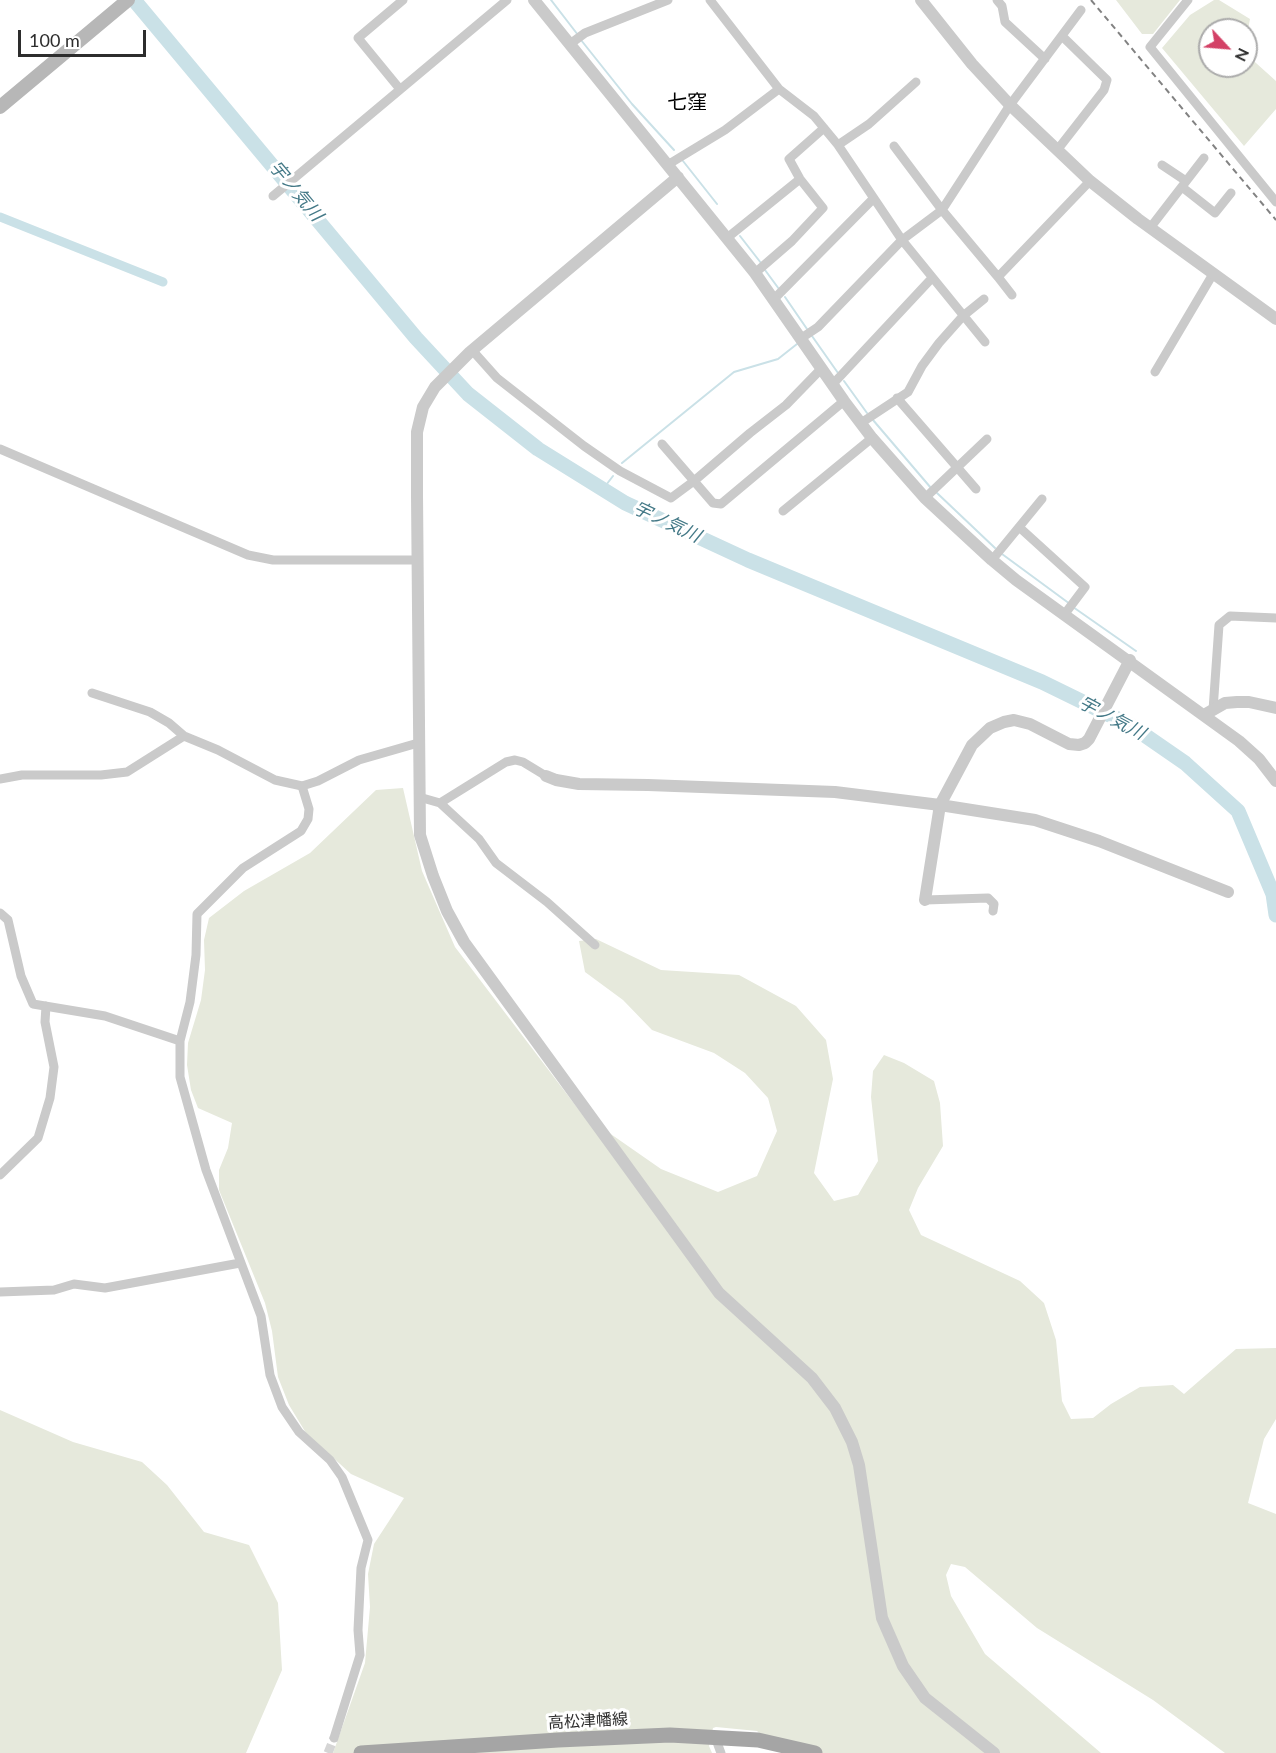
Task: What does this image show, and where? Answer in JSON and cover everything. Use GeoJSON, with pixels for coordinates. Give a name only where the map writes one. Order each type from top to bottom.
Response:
{"type":"FeatureCollection","features":[{"type":"Feature","properties":{"kind":"main road"},"geometry":{"type":"LineString","coordinates":[[0,107],[128,0]]}},
{"type":"Feature","properties":{"kind":"main road","name":"高松津幡線"},"geometry":{"type":"LineString","coordinates":[[361,1753],[670,1735],[758,1740],[815,1753]]}},
{"type":"Feature","properties":{"kind":"street"},"geometry":{"type":"LineString","coordinates":[[399,88],[358,38],[403,0]]}},
{"type":"Feature","properties":{"kind":"street"},"geometry":{"type":"LineString","coordinates":[[273,196],[399,88],[507,0]]}},
{"type":"Feature","properties":{"kind":"street"},"geometry":{"type":"LineString","coordinates":[[534,0],[727,237],[872,438],[925,498],[992,560],[1064,615],[1208,712],[1259,759],[1276,781]]}},
{"type":"Feature","properties":{"kind":"street"},"geometry":{"type":"LineString","coordinates":[[570,44],[585,33],[643,5],[668,0]]}},
{"type":"Feature","properties":{"kind":"street"},"geometry":{"type":"LineString","coordinates":[[710,0],[778,89],[814,116],[838,145],[902,240],[985,342]]}},
{"type":"Feature","properties":{"kind":"street"},"geometry":{"type":"LineString","coordinates":[[921,0],[972,64],[1010,105],[1090,181],[1276,320]]}},
{"type":"Feature","properties":{"kind":"street"},"geometry":{"type":"LineString","coordinates":[[997,0],[1002,6],[1005,22],[1045,59]]}},
{"type":"Feature","properties":{"kind":"street"},"geometry":{"type":"LineString","coordinates":[[1188,0],[1150,47],[1275,200]]}},
{"type":"Feature","properties":{"kind":"street"},"geometry":{"type":"LineString","coordinates":[[800,339],[818,327],[902,240],[942,210],[1010,105],[1082,10]]}},
{"type":"Feature","properties":{"kind":"street"},"geometry":{"type":"LineString","coordinates":[[1058,149],[1104,90],[1107,80],[1062,36]]}},
{"type":"Feature","properties":{"kind":"street"},"geometry":{"type":"LineString","coordinates":[[838,145],[868,124],[916,82]]}},
{"type":"Feature","properties":{"kind":"street"},"geometry":{"type":"LineString","coordinates":[[669,164],[725,130],[778,89]]}},
{"type":"Feature","properties":{"kind":"street"},"geometry":{"type":"LineString","coordinates":[[755,273],[792,241],[823,208],[789,159],[824,128]]}},
{"type":"Feature","properties":{"kind":"street"},"geometry":{"type":"LineString","coordinates":[[894,146],[942,210],[1012,295]]}},
{"type":"Feature","properties":{"kind":"street"},"geometry":{"type":"LineString","coordinates":[[1150,228],[1204,158]]}},
{"type":"Feature","properties":{"kind":"street"},"geometry":{"type":"LineString","coordinates":[[1162,165],[1215,213],[1231,193]]}},
{"type":"Feature","properties":{"kind":"street"},"geometry":{"type":"LineString","coordinates":[[678,177],[471,351],[435,387],[423,407],[417,432],[420,835],[447,911],[464,942],[719,1293],[812,1378],[835,1408],[852,1443],[858,1465],[882,1618],[903,1666],[924,1698],[994,1753]]}},
{"type":"Feature","properties":{"kind":"street"},"geometry":{"type":"LineString","coordinates":[[727,237],[800,178]]}},
{"type":"Feature","properties":{"kind":"street"},"geometry":{"type":"LineString","coordinates":[[998,278],[1090,181]]}},
{"type":"Feature","properties":{"kind":"street"},"geometry":{"type":"LineString","coordinates":[[773,300],[873,199]]}},
{"type":"Feature","properties":{"kind":"street"},"geometry":{"type":"LineString","coordinates":[[1155,372],[1213,274]]}},
{"type":"Feature","properties":{"kind":"street"},"geometry":{"type":"LineString","coordinates":[[832,385],[932,278]]}},
{"type":"Feature","properties":{"kind":"street"},"geometry":{"type":"LineString","coordinates":[[861,423],[908,392],[922,366],[939,343],[963,316],[984,299]]}},
{"type":"Feature","properties":{"kind":"street"},"geometry":{"type":"LineString","coordinates":[[471,351],[497,378],[525,401],[620,471],[671,498],[786,405],[821,369]]}},
{"type":"Feature","properties":{"kind":"street"},"geometry":{"type":"LineString","coordinates":[[897,399],[976,489]]}},
{"type":"Feature","properties":{"kind":"street"},"geometry":{"type":"LineString","coordinates":[[662,444],[713,503],[721,504],[844,401]]}},
{"type":"Feature","properties":{"kind":"street"},"geometry":{"type":"LineString","coordinates":[[783,511],[872,438]]}},
{"type":"Feature","properties":{"kind":"street"},"geometry":{"type":"LineString","coordinates":[[925,498],[987,439]]}},
{"type":"Feature","properties":{"kind":"street"},"geometry":{"type":"LineString","coordinates":[[0,449],[248,555],[277,560],[417,560]]}},
{"type":"Feature","properties":{"kind":"street"},"geometry":{"type":"LineString","coordinates":[[992,560],[1042,499]]}},
{"type":"Feature","properties":{"kind":"street"},"geometry":{"type":"LineString","coordinates":[[1019,527],[1085,587],[1064,615]]}},
{"type":"Feature","properties":{"kind":"street"},"geometry":{"type":"LineString","coordinates":[[1208,712],[1219,626],[1230,616],[1276,618]]}},
{"type":"Feature","properties":{"kind":"street"},"geometry":{"type":"LineString","coordinates":[[993,910],[994,904],[988,898],[925,900],[940,805],[972,745],[990,728],[1004,722],[1023,721],[1074,745],[1085,743],[1130,660]]}},
{"type":"Feature","properties":{"kind":"street"},"geometry":{"type":"LineString","coordinates":[[92,693],[150,712],[169,723],[184,736],[218,750],[275,780],[302,786],[318,781],[359,760],[418,743]]}},
{"type":"Feature","properties":{"kind":"street"},"geometry":{"type":"LineString","coordinates":[[1208,712],[1225,703],[1237,702],[1249,702],[1276,708]]}},
{"type":"Feature","properties":{"kind":"street"},"geometry":{"type":"LineString","coordinates":[[0,779],[22,775],[101,775],[127,772],[184,736]]}},
{"type":"Feature","properties":{"kind":"street"},"geometry":{"type":"LineString","coordinates":[[440,802],[506,762],[515,760],[523,762],[546,776],[567,783],[835,792],[1035,820],[1099,841],[1228,892]]}},
{"type":"Feature","properties":{"kind":"street"},"geometry":{"type":"LineString","coordinates":[[302,786],[309,809],[308,819],[301,831],[243,868],[197,914],[196,955],[190,1002],[180,1041],[180,1077],[206,1170],[261,1316],[270,1375],[282,1407],[300,1432],[330,1460],[342,1477],[368,1540],[361,1568],[358,1630],[360,1655],[334,1738]]}},
{"type":"Feature","properties":{"kind":"street"},"geometry":{"type":"LineString","coordinates":[[419,797],[440,802],[479,839],[496,863],[547,902],[595,945]]}},
{"type":"Feature","properties":{"kind":"street"},"geometry":{"type":"LineString","coordinates":[[0,913],[8,920],[21,976],[33,1004],[105,1016],[180,1041]]}},
{"type":"Feature","properties":{"kind":"street"},"geometry":{"type":"LineString","coordinates":[[0,1175],[38,1138],[50,1098],[54,1067],[45,1022],[46,1006]]}},
{"type":"Feature","properties":{"kind":"street"},"geometry":{"type":"LineString","coordinates":[[0,1292],[54,1290],[74,1284],[105,1288],[240,1263]]}},
{"type":"Feature","properties":{"kind":"street"},"geometry":{"type":"LineString","coordinates":[[715,1737],[722,1753]]}},
{"type":"Feature","properties":{"kind":"shaded area"},"geometry":{"type":"Polygon","coordinates":[[[1116,0],[1180,0],[1153,34],[1142,34],[1116,0]]]}},
{"type":"Feature","properties":{"kind":"shaded area"},"geometry":{"type":"Polygon","coordinates":[[[1214,0],[1219,0],[1248,18],[1198,18],[1198,78],[1258,78],[1258,65],[1276,81],[1276,109],[1244,146],[1162,48],[1190,15],[1214,0]]]}},
{"type":"Feature","properties":{"kind":"shaded area"},"geometry":{"type":"Polygon","coordinates":[[[403,788],[422,871],[455,947],[582,1114],[661,1169],[718,1192],[757,1176],[777,1131],[768,1098],[745,1073],[714,1053],[652,1030],[623,1000],[585,972],[579,941],[596,939],[661,970],[739,975],[796,1006],[826,1040],[833,1079],[814,1173],[834,1201],[858,1195],[878,1161],[871,1097],[873,1071],[884,1055],[904,1063],[934,1081],[940,1103],[943,1146],[918,1188],[909,1210],[921,1235],[1020,1281],[1044,1303],[1056,1340],[1062,1401],[1071,1419],[1093,1418],[1140,1387],[1173,1385],[1184,1394],[1236,1349],[1276,1348],[1276,1419],[1264,1439],[1248,1503],[1276,1514],[1276,1753],[1225,1753],[1153,1700],[1037,1628],[965,1567],[951,1564],[946,1575],[951,1596],[985,1654],[1101,1753],[782,1753],[757,1731],[716,1727],[713,1728],[709,1746],[712,1753],[333,1753],[365,1663],[370,1607],[368,1574],[374,1544],[404,1498],[351,1474],[306,1433],[289,1405],[278,1377],[272,1331],[265,1303],[219,1190],[219,1170],[228,1148],[232,1123],[198,1108],[191,1090],[187,1065],[188,1043],[201,1000],[205,970],[204,940],[209,918],[244,891],[310,853],[376,790],[403,788]]]}},
{"type":"Feature","properties":{"kind":"shaded area"},"geometry":{"type":"Polygon","coordinates":[[[0,1410],[73,1442],[142,1462],[167,1485],[204,1532],[249,1545],[278,1603],[282,1670],[246,1753],[0,1753],[0,1410]]]}},
{"type":"Feature","properties":{"kind":"waterway","name":"宇ノ気川"},"geometry":{"type":"LineString","coordinates":[[134,0],[416,338],[468,394],[538,449],[625,503],[748,560],[1042,682],[1130,725],[1185,763],[1238,811],[1273,894],[1276,915]]}},
{"type":"Feature","properties":{"kind":"waterway"},"geometry":{"type":"LineString","coordinates":[[551,0],[578,35]]}},
{"type":"Feature","properties":{"kind":"waterway"},"geometry":{"type":"LineString","coordinates":[[581,40],[632,104],[674,150]]}},
{"type":"Feature","properties":{"kind":"waterway"},"geometry":{"type":"LineString","coordinates":[[683,161],[717,204]]}},
{"type":"Feature","properties":{"kind":"waterway"},"geometry":{"type":"LineString","coordinates":[[0,217],[163,282]]}},
{"type":"Feature","properties":{"kind":"waterway"},"geometry":{"type":"LineString","coordinates":[[740,236],[761,263]]}},
{"type":"Feature","properties":{"kind":"waterway"},"geometry":{"type":"LineString","coordinates":[[765,270],[779,289]]}},
{"type":"Feature","properties":{"kind":"waterway"},"geometry":{"type":"LineString","coordinates":[[785,297],[807,329]]}},
{"type":"Feature","properties":{"kind":"waterway"},"geometry":{"type":"LineString","coordinates":[[812,336],[838,373]]}},
{"type":"Feature","properties":{"kind":"waterway"},"geometry":{"type":"LineString","coordinates":[[622,463],[734,372],[778,359],[797,344]]}},
{"type":"Feature","properties":{"kind":"waterway"},"geometry":{"type":"LineString","coordinates":[[844,381],[867,413]]}},
{"type":"Feature","properties":{"kind":"waterway"},"geometry":{"type":"LineString","coordinates":[[873,420],[931,488]]}},
{"type":"Feature","properties":{"kind":"waterway"},"geometry":{"type":"LineString","coordinates":[[603,489],[613,476]]}},
{"type":"Feature","properties":{"kind":"waterway"},"geometry":{"type":"LineString","coordinates":[[937,493],[995,548]]}},
{"type":"Feature","properties":{"kind":"waterway"},"geometry":{"type":"LineString","coordinates":[[1002,554],[1070,604]]}},
{"type":"Feature","properties":{"kind":"waterway"},"geometry":{"type":"LineString","coordinates":[[1073,607],[1136,651]]}},
{"type":"Feature","properties":{"kind":"tunnel"},"geometry":{"type":"LineString","coordinates":[[328,1753],[334,1738]]}},
{"type":"Feature","properties":{"kind":"railway"},"geometry":{"type":"LineString","coordinates":[[1091,0],[1276,220]]}},
{"type":"Feature","properties":{"kind":"district","name":"七窪"},"geometry":{"type":"Point","coordinates":[687,103]}}]}
